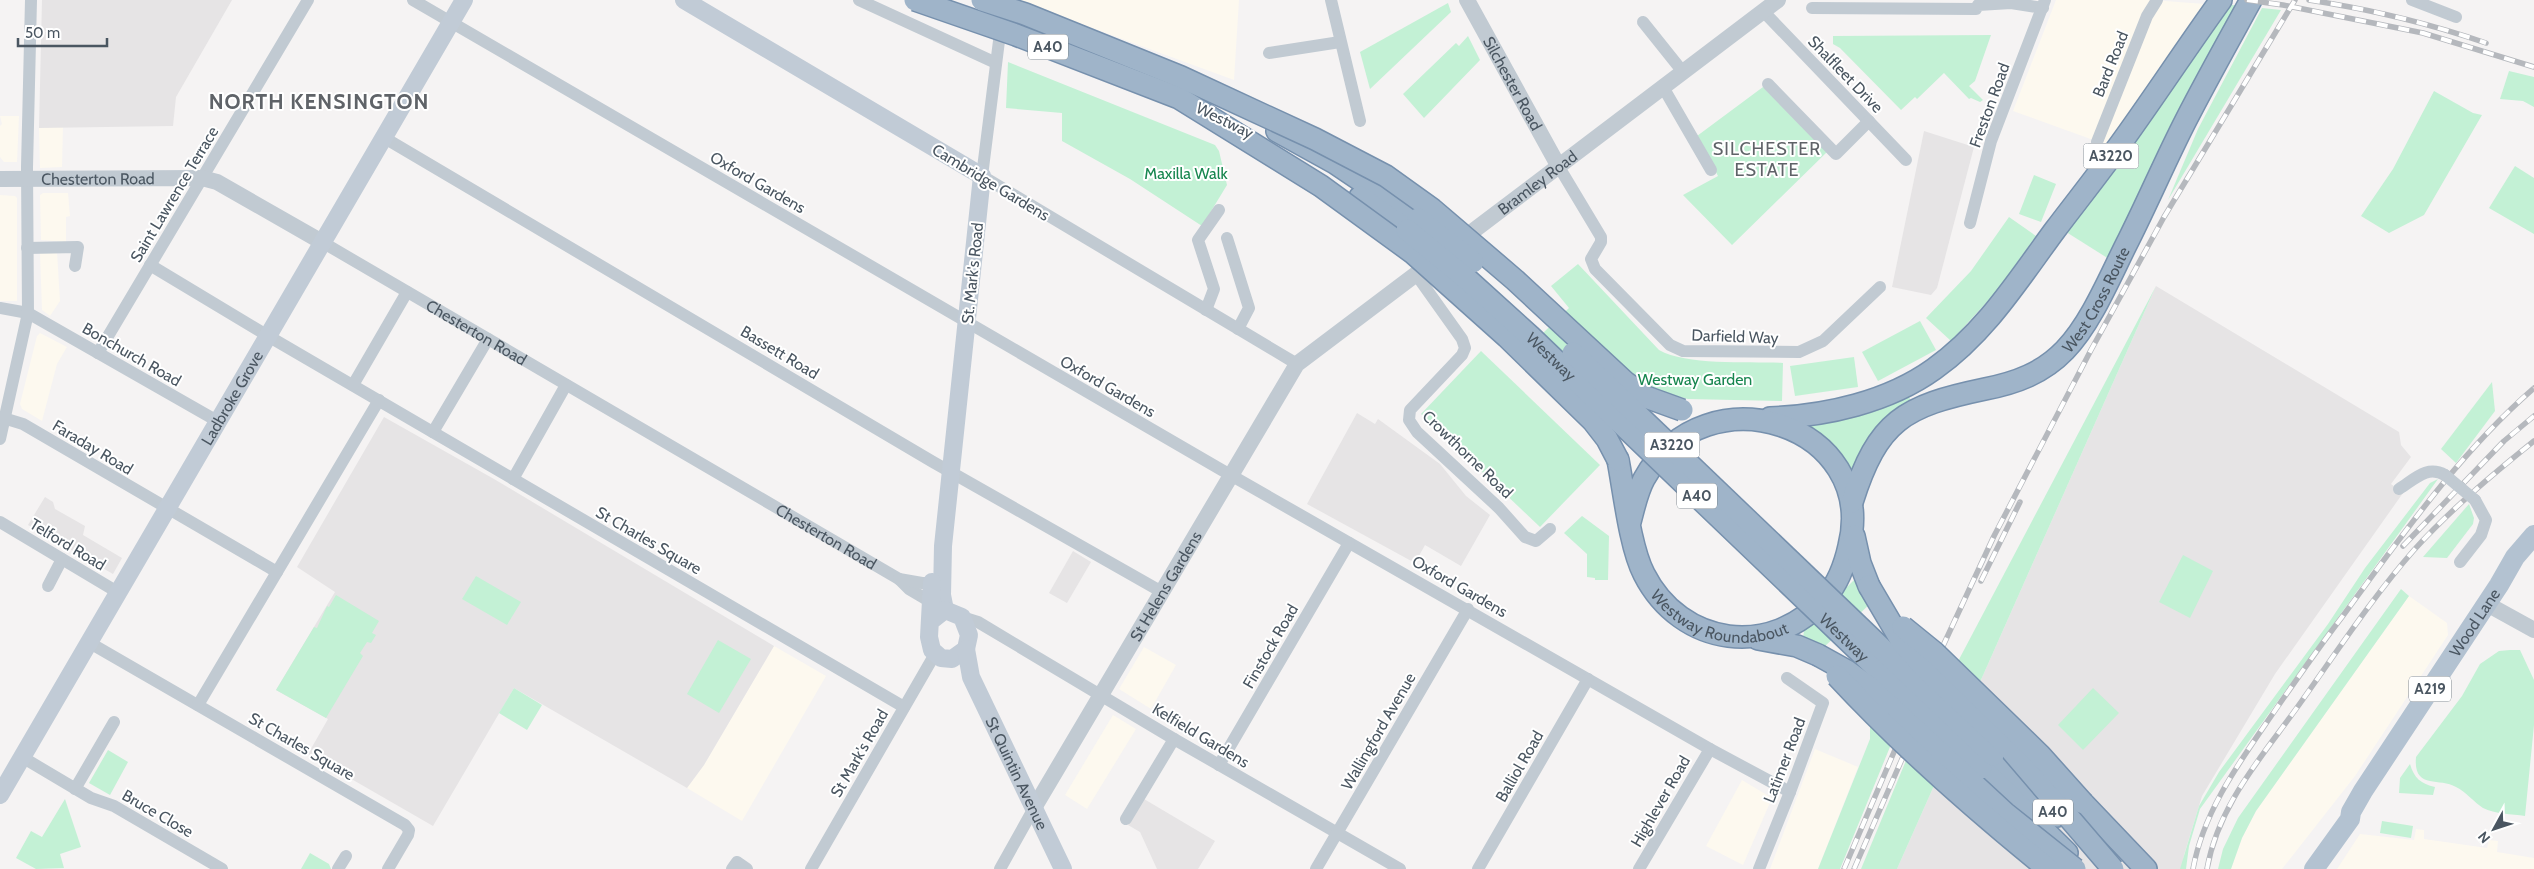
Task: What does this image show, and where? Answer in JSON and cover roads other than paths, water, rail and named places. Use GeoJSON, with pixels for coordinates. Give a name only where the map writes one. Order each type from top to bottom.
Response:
{"type":"FeatureCollection","features":[{"type":"Feature","properties":{"kind":"highway","name":"Westway"},"geometry":{"type":"LineString","coordinates":[[915,0],[1016,34],[1179,98],[1264,139],[1325,172],[1408,230],[1468,280],[1974,761],[2083,869]]}},
{"type":"Feature","properties":{"kind":"highway","name":"Westway"},"geometry":{"type":"LineString","coordinates":[[982,0],[1025,14],[1181,77],[1335,163],[1418,219],[1482,269],[1542,324],[2114,869]]}},
{"type":"Feature","properties":{"kind":"highway","name":"A3220"},"geometry":{"type":"LineString","coordinates":[[2169,73],[2214,0]]}},
{"type":"Feature","properties":{"kind":"highway","name":"A3220"},"geometry":{"type":"LineString","coordinates":[[1746,418],[1783,418],[1843,408],[1873,399],[1903,387],[1932,370],[1957,352],[1998,309],[2121,143],[2221,0]]}},
{"type":"Feature","properties":{"kind":"highway","name":"West Cross Route"},"geometry":{"type":"LineString","coordinates":[[1852,502],[1861,474],[1876,447],[1889,429],[1906,414],[1934,401],[2004,386],[2030,376],[2049,364],[2066,349],[2086,321],[2214,66],[2252,0]]}},
{"type":"Feature","properties":{"kind":"highway","name":"A3220"},"geometry":{"type":"LineString","coordinates":[[2214,66],[2260,0]]}},
{"type":"Feature","properties":{"kind":"highway","name":"A40"},"geometry":{"type":"LineString","coordinates":[[1181,77],[1316,139],[1386,176],[1432,209],[1515,280],[1625,382],[1646,397],[1698,414],[1746,418]]}},
{"type":"Feature","properties":{"kind":"highway","name":"A40"},"geometry":{"type":"LineString","coordinates":[[1179,98],[1321,186],[1413,253],[1507,338],[1593,421],[1607,439],[1618,460],[1630,522]]}},
{"type":"Feature","properties":{"kind":"highway","name":"Westway Roundabout"},"geometry":{"type":"LineString","coordinates":[[1746,418],[1789,427],[1819,448],[1833,463],[1845,482],[1852,502],[1853,531],[1840,575],[1831,592],[1818,606],[1807,616],[1787,628],[1762,636],[1743,638],[1723,636],[1703,630],[1686,622],[1668,608],[1654,592],[1642,572],[1630,522],[1643,480],[1663,453],[1683,437],[1704,426],[1746,418]]}},
{"type":"Feature","properties":{"kind":"highway","name":"A40"},"geometry":{"type":"LineString","coordinates":[[1853,531],[1860,563],[1869,586],[1884,614],[1908,649],[1924,667],[2005,743],[2114,869]]}},
{"type":"Feature","properties":{"kind":"highway","name":"A40"},"geometry":{"type":"LineString","coordinates":[[1869,586],[1888,612],[1910,635],[1935,654],[2040,755],[2146,869]]}},
{"type":"Feature","properties":{"kind":"highway","name":"A40"},"geometry":{"type":"LineString","coordinates":[[1743,638],[1797,646],[1847,671],[1870,688],[2005,813],[2075,869]]}},
{"type":"Feature","properties":{"kind":"highway","name":"A40"},"geometry":{"type":"LineString","coordinates":[[1818,655],[1885,726],[2001,831],[2048,869]]}},
{"type":"Feature","properties":{"kind":"main road","name":"Ladbroke Grove"},"geometry":{"type":"LineString","coordinates":[[0,795],[464,0]]}},
{"type":"Feature","properties":{"kind":"main road","name":"Cambridge Gardens"},"geometry":{"type":"LineString","coordinates":[[684,0],[982,176]]}},
{"type":"Feature","properties":{"kind":"main road","name":"St. Mark's Road"},"geometry":{"type":"LineString","coordinates":[[936,611],[942,595],[950,471],[982,176]]}},
{"type":"Feature","properties":{"kind":"main road","name":"Wood Lane"},"geometry":{"type":"LineString","coordinates":[[2314,869],[2350,819],[2351,812],[2515,558],[2534,535]]}},
{"type":"Feature","properties":{"kind":"main road","name":"St. Mark's Road"},"geometry":{"type":"LineString","coordinates":[[936,611],[932,583],[944,546]]}},
{"type":"Feature","properties":{"kind":"main road"},"geometry":{"type":"LineString","coordinates":[[962,617],[936,611],[930,644],[935,654],[963,648]]}},
{"type":"Feature","properties":{"kind":"main road","name":"St Quintin Avenue"},"geometry":{"type":"LineString","coordinates":[[962,617],[963,648],[972,676],[1064,869]]}},
{"type":"Feature","properties":{"kind":"main road","name":"Wood Lane"},"geometry":{"type":"LineString","coordinates":[[2302,869],[2343,813],[2351,812]]}},
{"type":"Feature","properties":{"kind":"street"},"geometry":{"type":"LineString","coordinates":[[0,440],[2,418],[28,313],[27,248],[31,0]]}},
{"type":"Feature","properties":{"kind":"street","name":"Saint Lawrence Terrace"},"geometry":{"type":"LineString","coordinates":[[98,353],[308,0]]}},
{"type":"Feature","properties":{"kind":"street","name":"Oxford Gardens"},"geometry":{"type":"LineString","coordinates":[[414,0],[1349,543],[1468,609],[1710,749],[1790,792]]}},
{"type":"Feature","properties":{"kind":"street"},"geometry":{"type":"LineString","coordinates":[[859,0],[996,63]]}},
{"type":"Feature","properties":{"kind":"street","name":"St. Mark's Road"},"geometry":{"type":"LineString","coordinates":[[982,176],[1004,0]]}},
{"type":"Feature","properties":{"kind":"street"},"geometry":{"type":"LineString","coordinates":[[1331,0],[1360,122]]}},
{"type":"Feature","properties":{"kind":"street","name":"Silchester Road"},"geometry":{"type":"LineString","coordinates":[[1467,0],[1559,167]]}},
{"type":"Feature","properties":{"kind":"street","name":"Bramley Road"},"geometry":{"type":"LineString","coordinates":[[1298,364],[1778,0]]}},
{"type":"Feature","properties":{"kind":"street","name":"Bard Road"},"geometry":{"type":"LineString","coordinates":[[2097,142],[2147,16],[2158,0]]}},
{"type":"Feature","properties":{"kind":"street"},"geometry":{"type":"LineString","coordinates":[[2412,0],[2456,17]]}},
{"type":"Feature","properties":{"kind":"street"},"geometry":{"type":"LineString","coordinates":[[1812,8],[1976,9],[1978,5],[2044,4]]}},
{"type":"Feature","properties":{"kind":"street","name":"Freston Road"},"geometry":{"type":"LineString","coordinates":[[1970,222],[1991,141],[2044,4]]}},
{"type":"Feature","properties":{"kind":"street","name":"Shalfleet Drive"},"geometry":{"type":"LineString","coordinates":[[1763,11],[1906,160]]}},
{"type":"Feature","properties":{"kind":"street"},"geometry":{"type":"LineString","coordinates":[[1643,22],[1683,72]]}},
{"type":"Feature","properties":{"kind":"street"},"geometry":{"type":"LineString","coordinates":[[1269,53],[1340,42]]}},
{"type":"Feature","properties":{"kind":"street"},"geometry":{"type":"LineString","coordinates":[[1768,84],[1836,154],[1869,121]]}},
{"type":"Feature","properties":{"kind":"street"},"geometry":{"type":"LineString","coordinates":[[1663,87],[1711,170]]}},
{"type":"Feature","properties":{"kind":"street","name":"Bassett Road"},"geometry":{"type":"LineString","coordinates":[[383,138],[950,471],[1162,592]]}},
{"type":"Feature","properties":{"kind":"street","name":"Darfield Way"},"geometry":{"type":"LineString","coordinates":[[1559,167],[1601,238],[1601,242],[1591,259],[1595,270],[1670,346],[1683,351],[1799,352],[1823,341],[1880,287]]}},
{"type":"Feature","properties":{"kind":"street","name":"Cambridge Gardens"},"geometry":{"type":"LineString","coordinates":[[982,176],[1298,364]]}},
{"type":"Feature","properties":{"kind":"street","name":"Chesterton Road"},"geometry":{"type":"LineString","coordinates":[[2,177],[28,180],[202,178],[217,182],[899,579],[936,611]]}},
{"type":"Feature","properties":{"kind":"street"},"geometry":{"type":"LineString","coordinates":[[1206,310],[1214,289],[1198,240],[1219,210]]}},
{"type":"Feature","properties":{"kind":"street"},"geometry":{"type":"LineString","coordinates":[[1227,238],[1249,308],[1238,329]]}},
{"type":"Feature","properties":{"kind":"street"},"geometry":{"type":"LineString","coordinates":[[27,248],[78,248],[75,266]]}},
{"type":"Feature","properties":{"kind":"street","name":"St Charles Square"},"geometry":{"type":"LineString","coordinates":[[150,265],[268,336],[904,707]]}},
{"type":"Feature","properties":{"kind":"street","name":"Crowthorne Road"},"geometry":{"type":"LineString","coordinates":[[1416,274],[1462,339],[1465,348],[1462,355],[1410,410],[1408,420],[1418,432],[1499,508],[1525,537],[1536,541],[1550,528]]}},
{"type":"Feature","properties":{"kind":"street"},"geometry":{"type":"LineString","coordinates":[[352,385],[407,292]]}},
{"type":"Feature","properties":{"kind":"street","name":"Bonchurch Road"},"geometry":{"type":"LineString","coordinates":[[0,308],[28,313],[219,422]]}},
{"type":"Feature","properties":{"kind":"street"},"geometry":{"type":"LineString","coordinates":[[433,432],[488,339]]}},
{"type":"Feature","properties":{"kind":"street","name":"St Helens Gardens"},"geometry":{"type":"LineString","coordinates":[[1034,808],[1298,364]]}},
{"type":"Feature","properties":{"kind":"street"},"geometry":{"type":"LineString","coordinates":[[513,478],[566,385]]}},
{"type":"Feature","properties":{"kind":"street"},"geometry":{"type":"LineString","coordinates":[[198,705],[379,400]]}},
{"type":"Feature","properties":{"kind":"street","name":"Faraday Road"},"geometry":{"type":"LineString","coordinates":[[2,418],[23,424],[168,510]]}},
{"type":"Feature","properties":{"kind":"street"},"geometry":{"type":"LineString","coordinates":[[2399,489],[2425,472],[2433,470],[2445,475],[2475,500],[2486,520],[2481,535],[2460,562]]}},
{"type":"Feature","properties":{"kind":"street"},"geometry":{"type":"LineString","coordinates":[[168,510],[277,572]]}},
{"type":"Feature","properties":{"kind":"street","name":"Telford Road"},"geometry":{"type":"LineString","coordinates":[[0,522],[119,593]]}},
{"type":"Feature","properties":{"kind":"street","name":"Finstock Road"},"geometry":{"type":"LineString","coordinates":[[1219,765],[1349,543]]}},
{"type":"Feature","properties":{"kind":"street"},"geometry":{"type":"LineString","coordinates":[[48,586],[62,559]]}},
{"type":"Feature","properties":{"kind":"street","name":"Chesterton Road"},"geometry":{"type":"LineString","coordinates":[[899,579],[932,583]]}},
{"type":"Feature","properties":{"kind":"street"},"geometry":{"type":"LineString","coordinates":[[2487,604],[2534,630]]}},
{"type":"Feature","properties":{"kind":"street","name":"Wallingford Avenue"},"geometry":{"type":"LineString","coordinates":[[1316,869],[1468,609]]}},
{"type":"Feature","properties":{"kind":"street","name":"Kelfield Gardens"},"geometry":{"type":"LineString","coordinates":[[962,617],[972,618],[1102,694],[1174,739],[1400,869]]}},
{"type":"Feature","properties":{"kind":"street"},"geometry":{"type":"LineString","coordinates":[[963,648],[986,627]]}},
{"type":"Feature","properties":{"kind":"street","name":"St Charles Square"},"geometry":{"type":"LineString","coordinates":[[90,643],[405,825],[409,830],[408,835],[388,869]]}},
{"type":"Feature","properties":{"kind":"street","name":"St Mark's Road"},"geometry":{"type":"LineString","coordinates":[[811,869],[935,654]]}},
{"type":"Feature","properties":{"kind":"street","name":"Latimer Road"},"geometry":{"type":"LineString","coordinates":[[1759,869],[1823,703],[1787,678]]}},
{"type":"Feature","properties":{"kind":"street","name":"Balliol Road"},"geometry":{"type":"LineString","coordinates":[[1478,869],[1588,679]]}},
{"type":"Feature","properties":{"kind":"street"},"geometry":{"type":"LineString","coordinates":[[76,789],[114,722]]}},
{"type":"Feature","properties":{"kind":"street"},"geometry":{"type":"LineString","coordinates":[[1126,819],[1174,739]]}},
{"type":"Feature","properties":{"kind":"street","name":"Highlever Road"},"geometry":{"type":"LineString","coordinates":[[1639,869],[1710,749]]}},
{"type":"Feature","properties":{"kind":"street","name":"Bruce Close"},"geometry":{"type":"LineString","coordinates":[[22,757],[91,798],[114,806],[222,869]]}},
{"type":"Feature","properties":{"kind":"street"},"geometry":{"type":"LineString","coordinates":[[1000,869],[1034,808]]}},
{"type":"Feature","properties":{"kind":"street"},"geometry":{"type":"LineString","coordinates":[[338,869],[346,856]]}},
{"type":"Feature","properties":{"kind":"street"},"geometry":{"type":"LineString","coordinates":[[732,869],[737,862],[748,869]]}},
{"type":"Feature","properties":{"kind":"railway"},"geometry":{"type":"LineString","coordinates":[[2247,0],[2283,5],[2423,33],[2534,67]]}},
{"type":"Feature","properties":{"kind":"railway"},"geometry":{"type":"LineString","coordinates":[[1844,869],[1897,745],[1994,536],[2091,350],[2164,217],[2295,0]]}},
{"type":"Feature","properties":{"kind":"railway"},"geometry":{"type":"LineString","coordinates":[[2309,0],[2398,17],[2486,43]]}},
{"type":"Feature","properties":{"kind":"railway"},"geometry":{"type":"LineString","coordinates":[[2193,869],[2204,829],[2222,792],[2244,756],[2304,669],[2432,497],[2481,440],[2534,388]]}},
{"type":"Feature","properties":{"kind":"railway"},"geometry":{"type":"LineString","coordinates":[[2403,546],[2504,441],[2534,416]]}},
{"type":"Feature","properties":{"kind":"railway"},"geometry":{"type":"LineString","coordinates":[[2207,869],[2220,824],[2242,784],[2383,588],[2414,550],[2442,521],[2534,441]]}},
{"type":"Feature","properties":{"kind":"railway"},"geometry":{"type":"LineString","coordinates":[[1981,581],[2020,502]]}},
{"type":"Feature","properties":{"kind":"railway"},"geometry":{"type":"LineString","coordinates":[[1854,869],[1947,656]]}},
{"type":"Feature","properties":{"kind":"district","name":"NORTH KENSINGTON"},"geometry":{"type":"Point","coordinates":[319,102]}},
{"type":"Feature","properties":{"kind":"district","name":"SILCHESTER ESTATE"},"geometry":{"type":"Point","coordinates":[1767,159]}},
{"type":"Feature","properties":{"kind":"park label","name":"Maxilla Walk"},"geometry":{"type":"Point","coordinates":[1186,173]}},
{"type":"Feature","properties":{"kind":"park label","name":"Westway Garden"},"geometry":{"type":"Point","coordinates":[1695,379]}}]}
